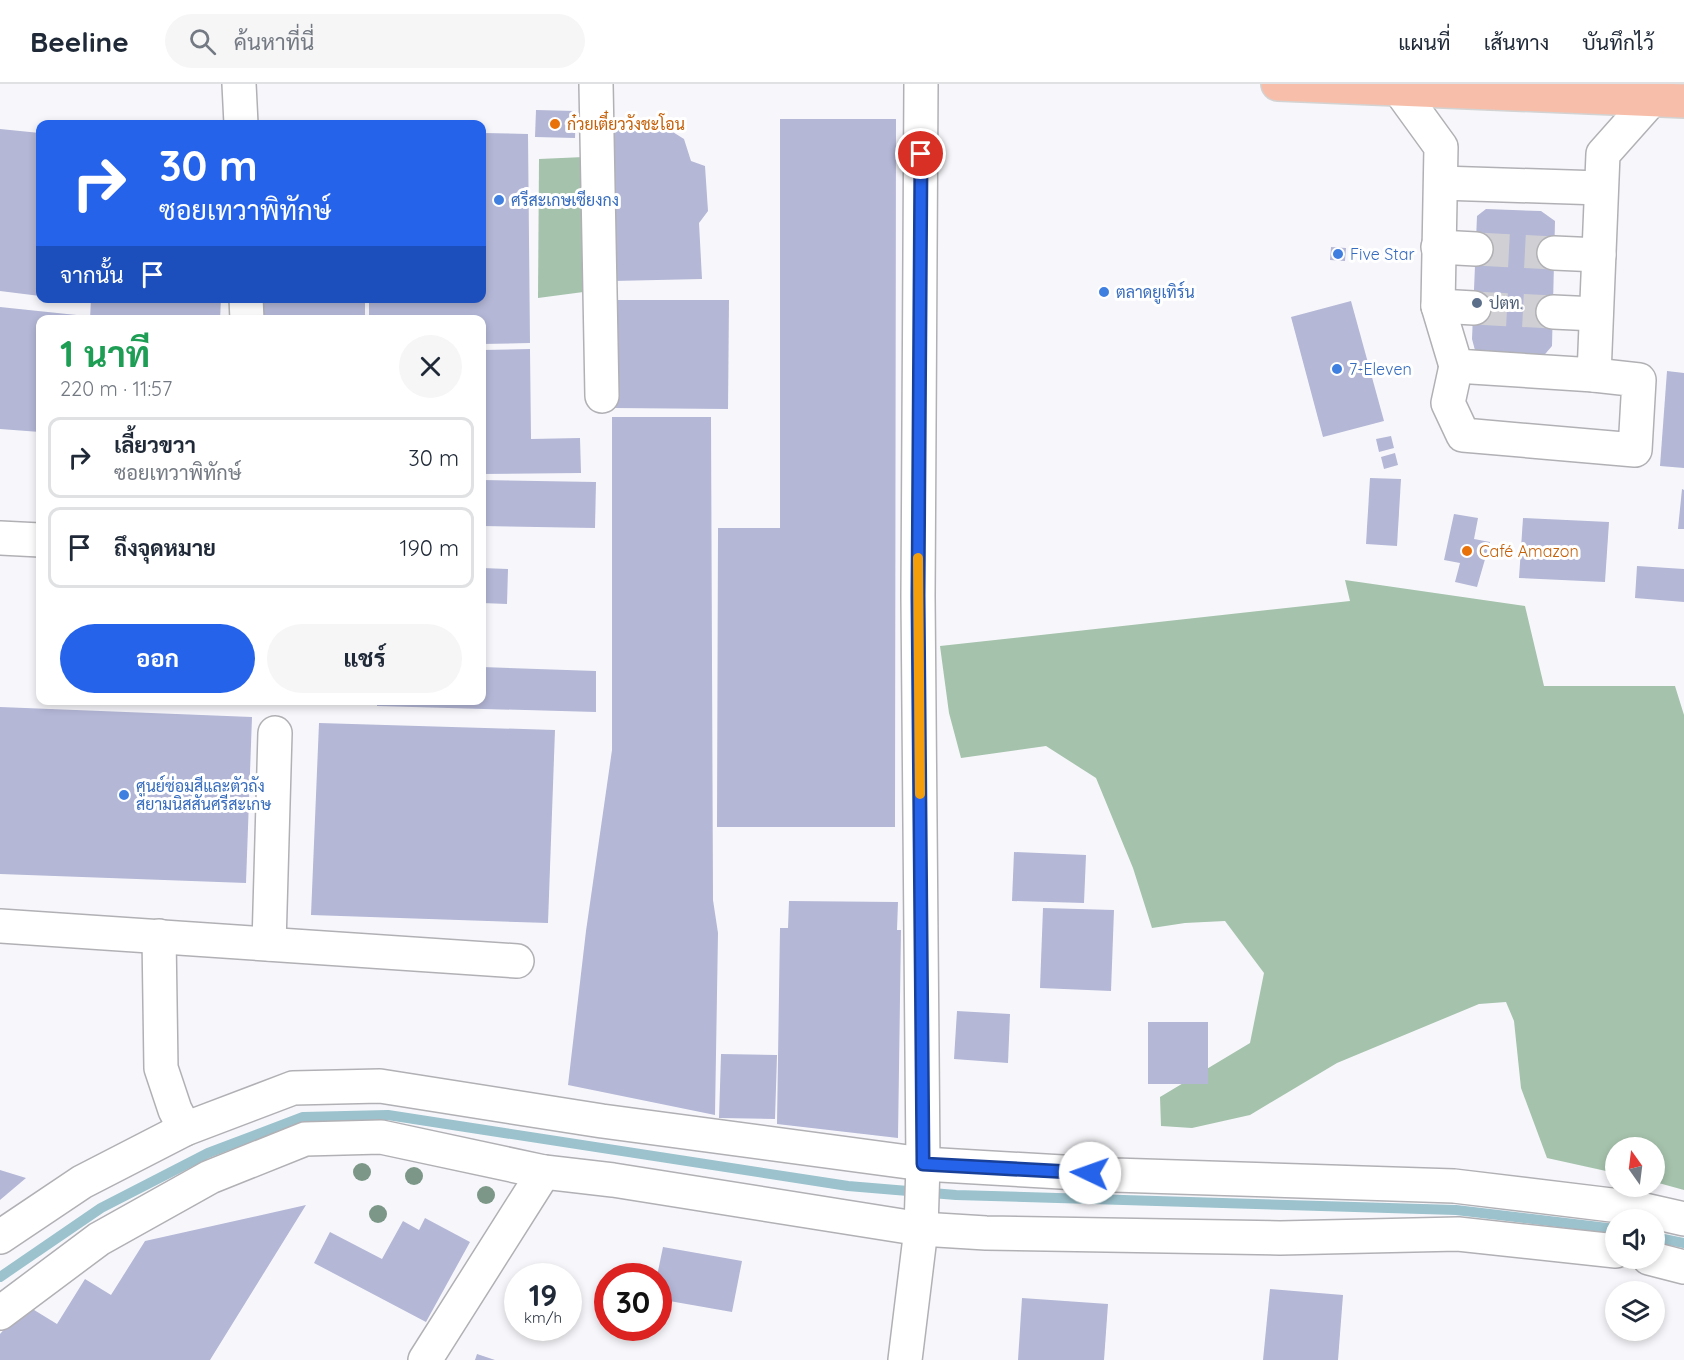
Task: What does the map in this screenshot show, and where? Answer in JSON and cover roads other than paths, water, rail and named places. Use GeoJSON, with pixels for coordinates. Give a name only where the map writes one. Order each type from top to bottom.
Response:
{"type":"FeatureCollection","features":[{"type":"Feature","properties":{"kind":"main road"},"geometry":{"type":"LineString","coordinates":[[1278,84],[1684,101]]}},
{"type":"Feature","properties":{"kind":"street"},"geometry":{"type":"LineString","coordinates":[[239,84],[241,120]]}},
{"type":"Feature","properties":{"kind":"street"},"geometry":{"type":"LineString","coordinates":[[596,84],[603,396]]}},
{"type":"Feature","properties":{"kind":"street"},"geometry":{"type":"LineString","coordinates":[[905,1360],[922,1198],[918,596],[921,84]]}},
{"type":"Feature","properties":{"kind":"street"},"geometry":{"type":"LineString","coordinates":[[1399,89],[1441,147],[1438,306],[1456,366],[1448,404],[1463,435],[1635,450],[1640,380],[1456,366]]}},
{"type":"Feature","properties":{"kind":"street"},"geometry":{"type":"LineString","coordinates":[[1594,375],[1603,154],[1651,100]]}},
{"type":"Feature","properties":{"kind":"street"},"geometry":{"type":"LineString","coordinates":[[1441,183],[1601,188]]}},
{"type":"Feature","properties":{"kind":"street"},"geometry":{"type":"LineString","coordinates":[[1438,247],[1476,249]]}},
{"type":"Feature","properties":{"kind":"street"},"geometry":{"type":"LineString","coordinates":[[1554,253],[1599,255]]}},
{"type":"Feature","properties":{"kind":"street"},"geometry":{"type":"LineString","coordinates":[[1438,306],[1474,308]]}},
{"type":"Feature","properties":{"kind":"street"},"geometry":{"type":"LineString","coordinates":[[1553,312],[1596,314]]}},
{"type":"Feature","properties":{"kind":"street"},"geometry":{"type":"LineString","coordinates":[[0,538],[36,540]]}},
{"type":"Feature","properties":{"kind":"street"},"geometry":{"type":"LineString","coordinates":[[269,944],[276,733]]}},
{"type":"Feature","properties":{"kind":"street"},"geometry":{"type":"LineString","coordinates":[[0,926],[517,961]]}},
{"type":"Feature","properties":{"kind":"street"},"geometry":{"type":"LineString","coordinates":[[159,936],[161,1068],[175,1110],[185,1129]]}},
{"type":"Feature","properties":{"kind":"street"},"geometry":{"type":"LineString","coordinates":[[0,1238],[82,1182],[185,1129],[292,1088],[380,1086],[602,1122],[922,1198],[998,1233],[1280,1238],[1458,1234],[1605,1250]]}},
{"type":"Feature","properties":{"kind":"street"},"geometry":{"type":"LineString","coordinates":[[0,1313],[99,1239],[210,1177],[305,1139],[381,1137],[544,1172],[613,1180],[922,1198],[1114,1174],[1454,1186],[1636,1209],[1684,1219]]}},
{"type":"Feature","properties":{"kind":"street"},"geometry":{"type":"LineString","coordinates":[[425,1360],[544,1172]]}},
{"type":"Feature","properties":{"kind":"street"},"geometry":{"type":"LineString","coordinates":[[1665,1262],[1684,1267]]}},
{"type":"Feature","properties":{"kind":"waterway"},"geometry":{"type":"LineString","coordinates":[[0,1277],[101,1208],[208,1153],[303,1117],[388,1115],[848,1186],[956,1195],[1456,1210],[1605,1228]]}},
{"type":"Feature","properties":{"kind":"waterway"},"geometry":{"type":"LineString","coordinates":[[1665,1239],[1684,1243]]}},
{"type":"Feature","properties":{"kind":"tunnel"},"geometry":{"type":"LineString","coordinates":[[1476,249],[1554,253]]}},
{"type":"Feature","properties":{"kind":"tunnel"},"geometry":{"type":"LineString","coordinates":[[1474,308],[1553,312]]}},
{"type":"Feature","properties":{"kind":"place","name":"ก๋วยเตี๋ยววังชะโอน"},"geometry":{"type":"Point","coordinates":[555,124]}},
{"type":"Feature","properties":{"kind":"place","name":"ศรีสะเกษเซียงกง"},"geometry":{"type":"Point","coordinates":[499,200]}},
{"type":"Feature","properties":{"kind":"place","name":"Five Star"},"geometry":{"type":"Point","coordinates":[1338,254]}},
{"type":"Feature","properties":{"kind":"place","name":"ตลาดยูเทิร์น"},"geometry":{"type":"Point","coordinates":[1104,292]}},
{"type":"Feature","properties":{"kind":"place","name":"ปตท."},"geometry":{"type":"Point","coordinates":[1477,303]}},
{"type":"Feature","properties":{"kind":"place","name":"7-Eleven"},"geometry":{"type":"Point","coordinates":[1337,369]}},
{"type":"Feature","properties":{"kind":"place","name":"Café Amazon"},"geometry":{"type":"Point","coordinates":[1467,551]}},
{"type":"Feature","properties":{"kind":"place","name":"ศูนย์ซ่อมสีและตัวถัง สยามนิสสันศรีสะเกษ"},"geometry":{"type":"Point","coordinates":[124,795]}}]}
